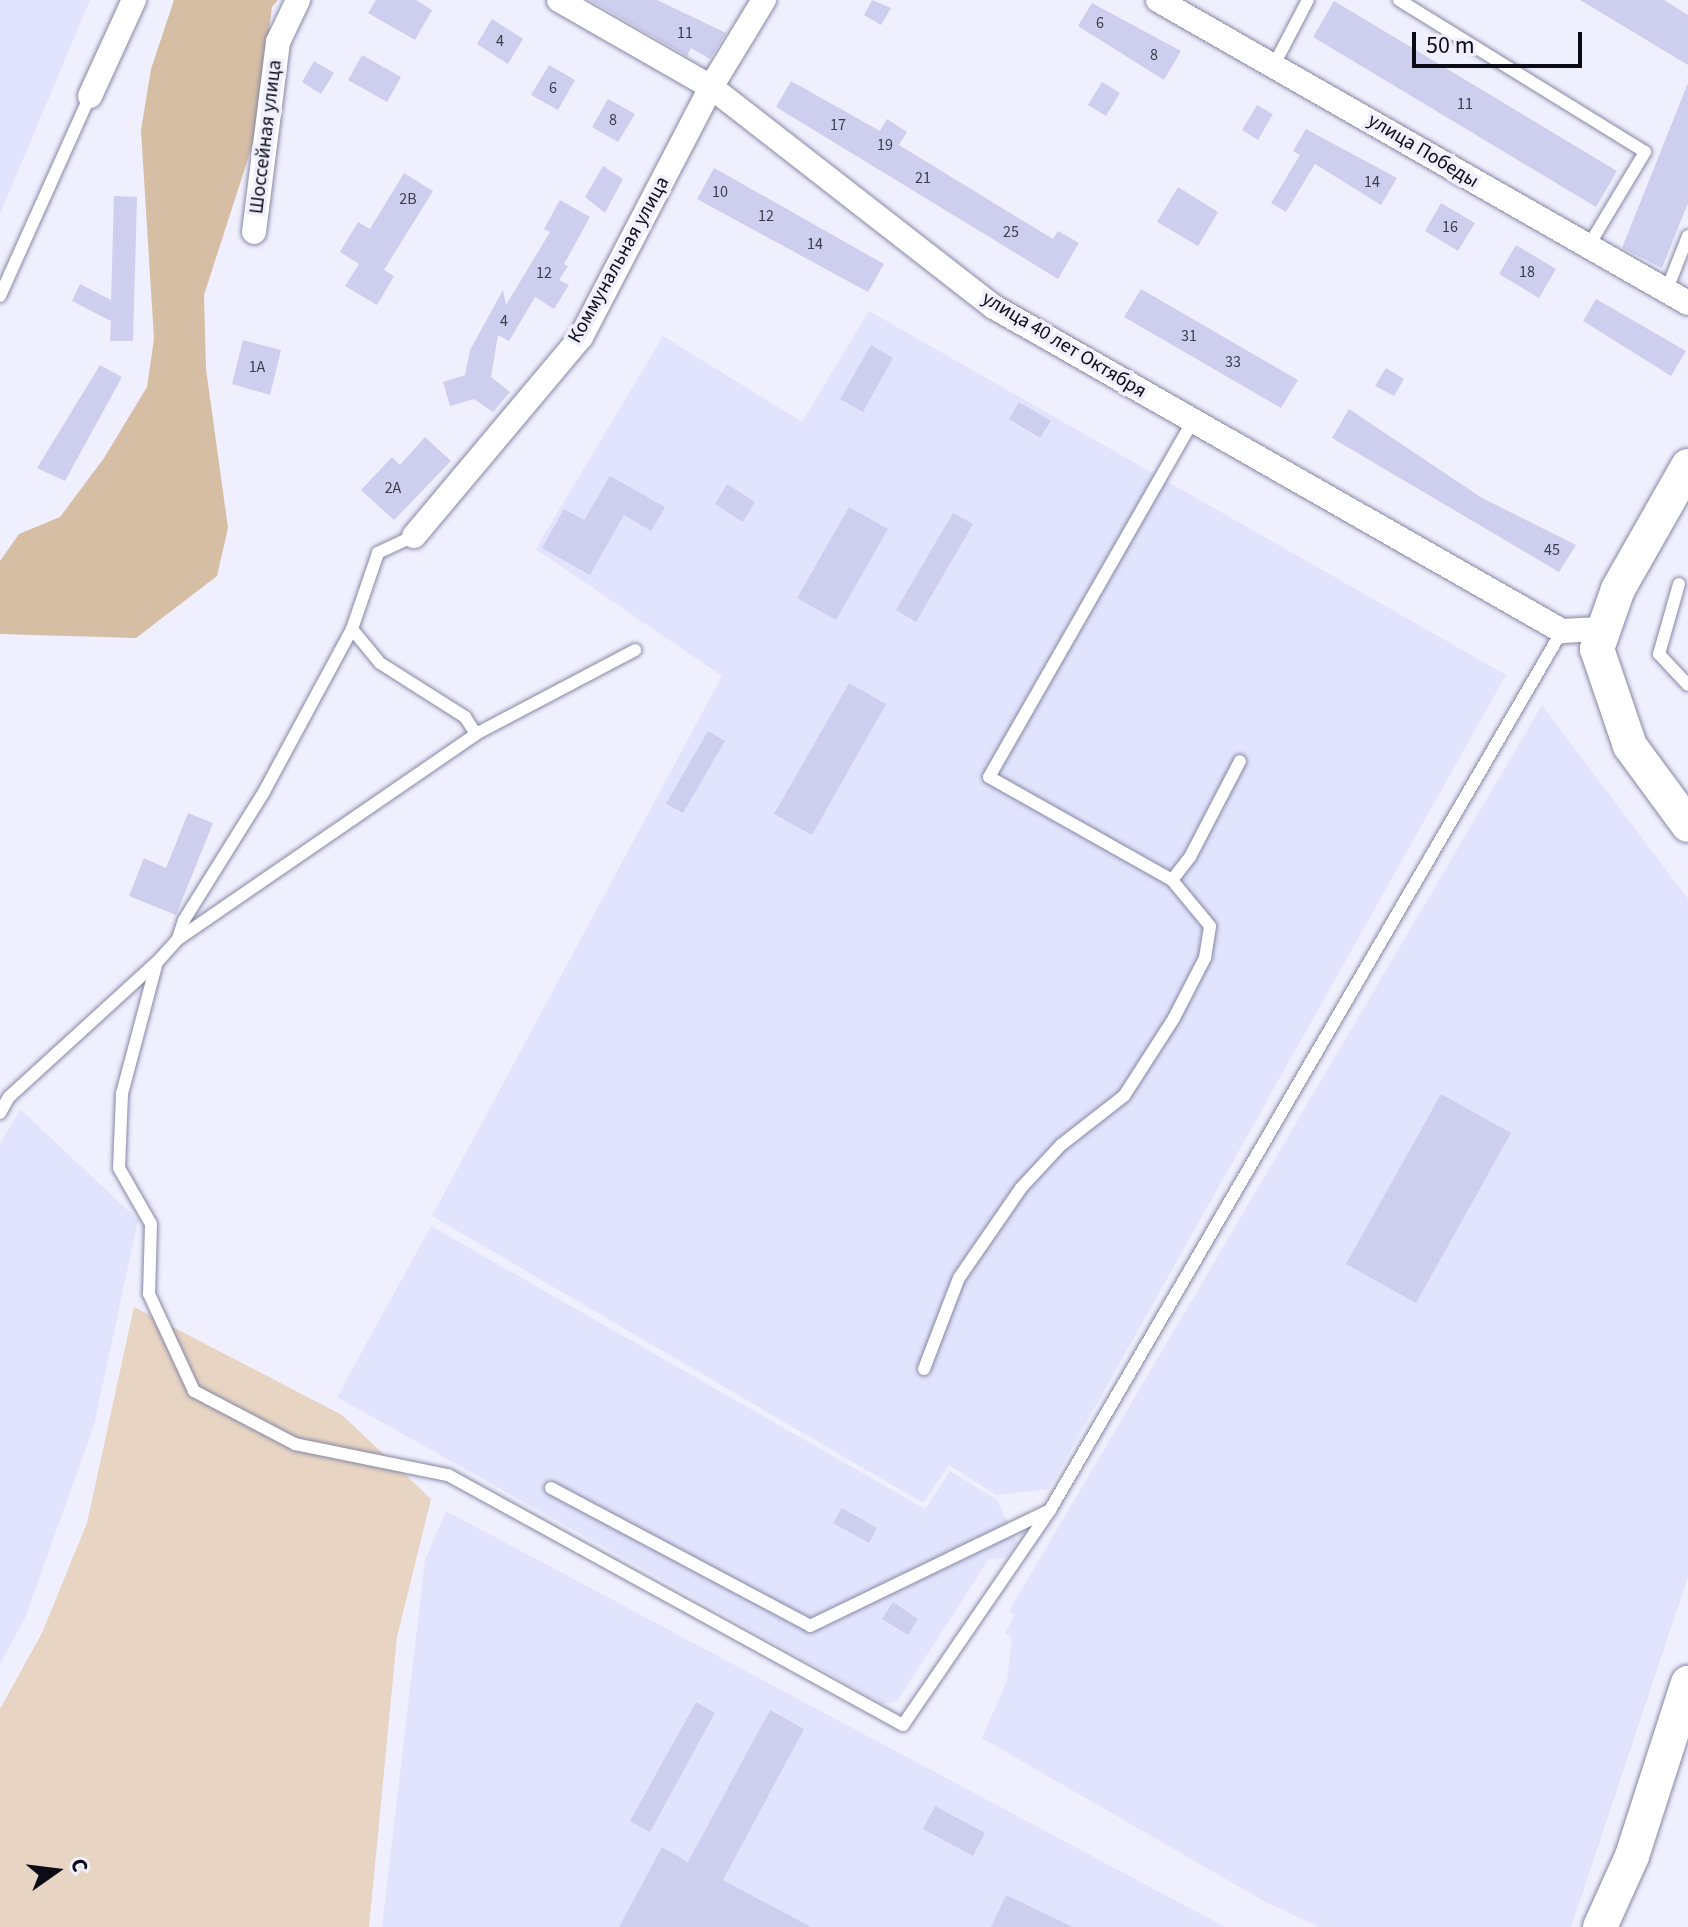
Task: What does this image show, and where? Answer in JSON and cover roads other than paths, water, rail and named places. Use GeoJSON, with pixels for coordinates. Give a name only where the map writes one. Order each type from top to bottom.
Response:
{"type":"FeatureCollection","features":[{"type":"Feature","properties":{"kind":"main road"},"geometry":{"type":"LineString","coordinates":[[1688,466],[1600,629],[1600,670],[1630,746],[1688,825]]}},
{"type":"Feature","properties":{"kind":"main road"},"geometry":{"type":"LineString","coordinates":[[1600,1927],[1632,1856],[1688,1683]]}},
{"type":"Feature","properties":{"kind":"street"},"geometry":{"type":"LineString","coordinates":[[90,96],[134,0]]}},
{"type":"Feature","properties":{"kind":"street","name":"Шоссейная улица"},"geometry":{"type":"LineString","coordinates":[[254,232],[278,42],[298,0]]}},
{"type":"Feature","properties":{"kind":"street","name":"улица 40 лет Октября"},"geometry":{"type":"LineString","coordinates":[[559,0],[711,87],[994,307],[1562,631]]}},
{"type":"Feature","properties":{"kind":"street","name":"Коммунальная улица"},"geometry":{"type":"LineString","coordinates":[[414,536],[581,337],[711,87],[764,0]]}},
{"type":"Feature","properties":{"kind":"street","name":"улица Победы"},"geometry":{"type":"LineString","coordinates":[[1158,0],[1275,63],[1665,294],[1688,303]]}},
{"type":"Feature","properties":{"kind":"street"},"geometry":{"type":"LineString","coordinates":[[1562,631],[1600,629]]}},
{"type":"Feature","properties":{"kind":"lane"},"geometry":{"type":"LineString","coordinates":[[1275,63],[1308,0]]}},
{"type":"Feature","properties":{"kind":"lane"},"geometry":{"type":"LineString","coordinates":[[1399,0],[1645,152],[1588,248]]}},
{"type":"Feature","properties":{"kind":"lane"},"geometry":{"type":"LineString","coordinates":[[0,296],[90,96]]}},
{"type":"Feature","properties":{"kind":"lane"},"geometry":{"type":"LineString","coordinates":[[1665,294],[1688,236]]}},
{"type":"Feature","properties":{"kind":"lane"},"geometry":{"type":"LineString","coordinates":[[924,1369],[959,1278],[1021,1188],[1061,1145],[1124,1096],[1174,1018],[1205,958],[1210,926],[1172,880],[989,777],[1192,422]]}},
{"type":"Feature","properties":{"kind":"lane"},"geometry":{"type":"LineString","coordinates":[[178,939],[184,920],[264,792],[352,629],[378,553],[414,536]]}},
{"type":"Feature","properties":{"kind":"lane"},"geometry":{"type":"LineString","coordinates":[[1679,584],[1659,654],[1688,685]]}},
{"type":"Feature","properties":{"kind":"lane"},"geometry":{"type":"LineString","coordinates":[[352,629],[380,663],[465,717],[476,734]]}},
{"type":"Feature","properties":{"kind":"lane"},"geometry":{"type":"LineString","coordinates":[[157,962],[122,1094],[119,1168],[151,1224],[149,1294],[194,1391],[295,1444],[448,1475],[903,1725],[1050,1510],[1562,631]]}},
{"type":"Feature","properties":{"kind":"lane"},"geometry":{"type":"LineString","coordinates":[[0,1113],[9,1097],[157,962],[178,939],[476,734],[635,650]]}},
{"type":"Feature","properties":{"kind":"lane"},"geometry":{"type":"LineString","coordinates":[[1172,880],[1190,857],[1240,761]]}},
{"type":"Feature","properties":{"kind":"lane"},"geometry":{"type":"LineString","coordinates":[[551,1488],[810,1626],[1050,1510]]}}]}
